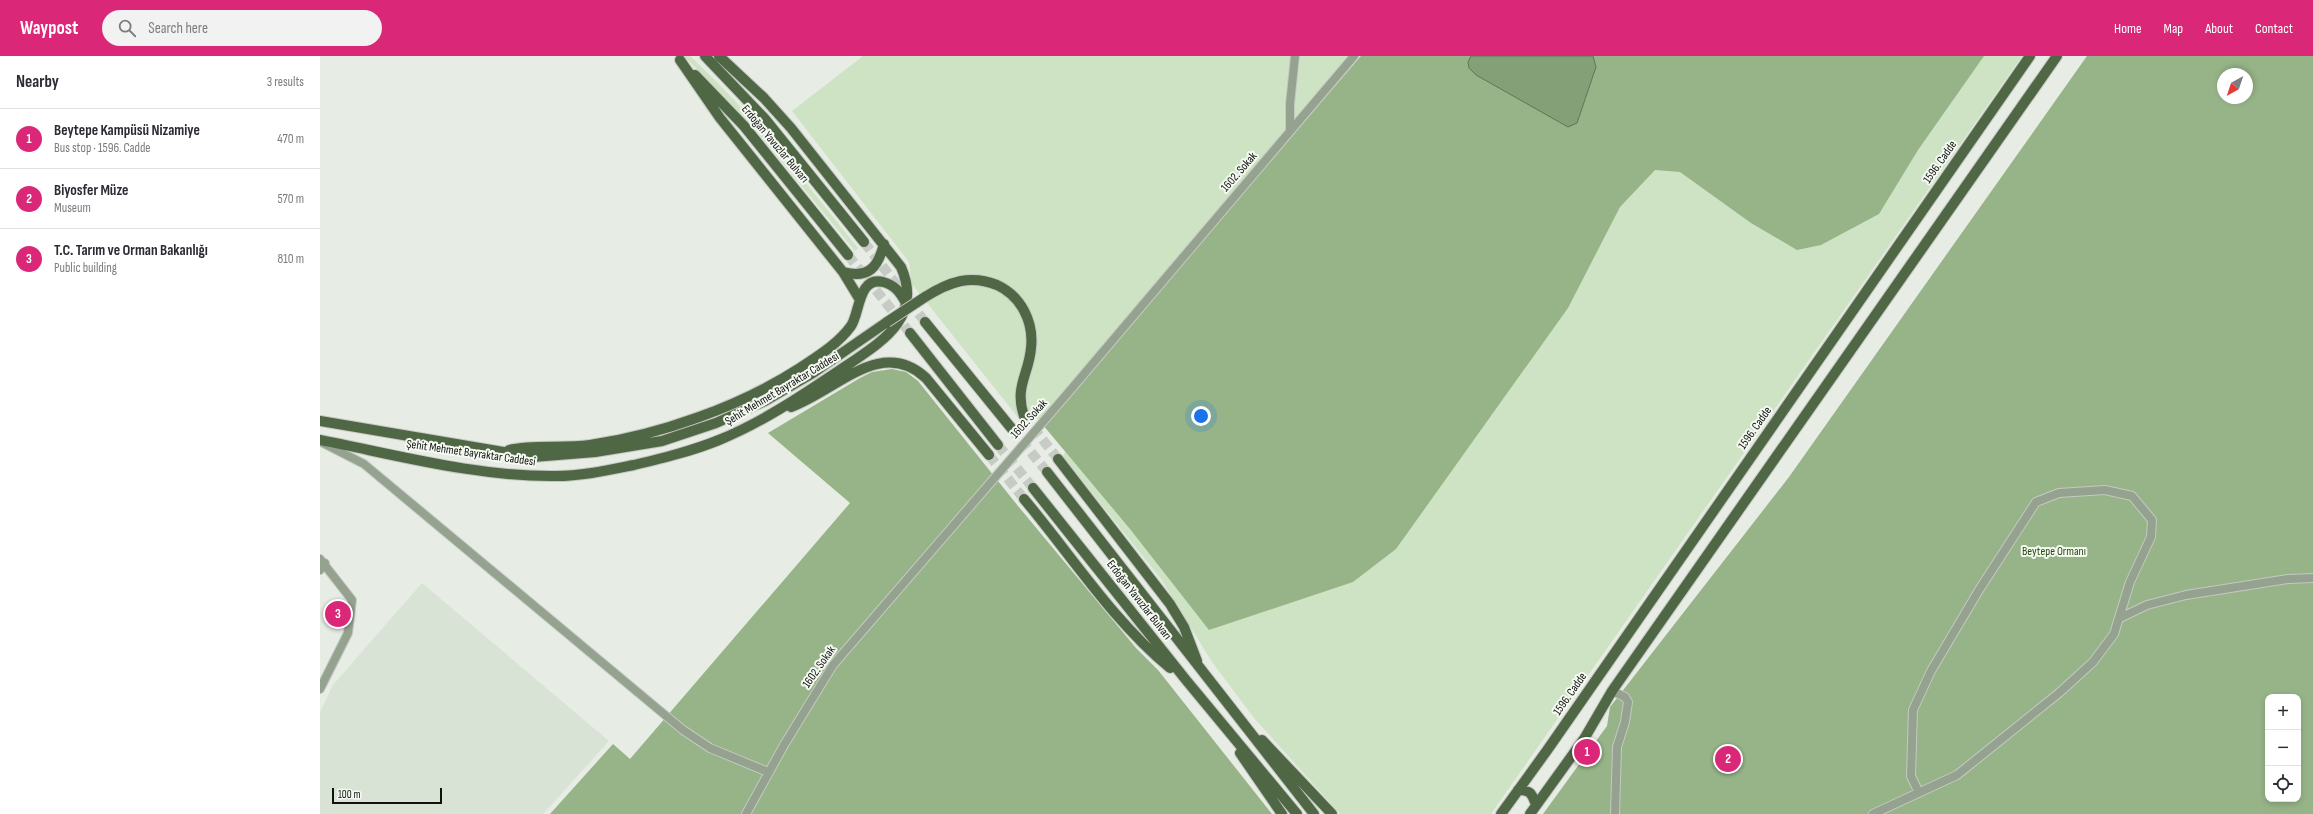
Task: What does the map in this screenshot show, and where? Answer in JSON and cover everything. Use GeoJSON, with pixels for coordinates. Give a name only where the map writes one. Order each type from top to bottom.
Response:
{"type":"FeatureCollection","features":[{"type":"Feature","properties":{"kind":"main road","name":"Erdoğan Yavuzlar Bulvarı"},"geometry":{"type":"LineString","coordinates":[[705,56],[765,119],[864,242]]}},
{"type":"Feature","properties":{"kind":"main road"},"geometry":{"type":"LineString","coordinates":[[719,56],[775,109],[896,258],[905,276],[907,291],[906,303],[891,326]]}},
{"type":"Feature","properties":{"kind":"main road","name":"1596. Cadde"},"geometry":{"type":"LineString","coordinates":[[1501,814],[1553,743],[2030,56]]}},
{"type":"Feature","properties":{"kind":"main road"},"geometry":{"type":"LineString","coordinates":[[1530,814],[1584,739],[1612,691],[2057,56]]}},
{"type":"Feature","properties":{"kind":"main road","name":"Erdoğan Yavuzlar Bulvarı"},"geometry":{"type":"LineString","coordinates":[[677,58],[744,126],[848,254]]}},
{"type":"Feature","properties":{"kind":"main road"},"geometry":{"type":"LineString","coordinates":[[677,58],[720,118],[843,272],[860,300]]}},
{"type":"Feature","properties":{"kind":"main road"},"geometry":{"type":"LineString","coordinates":[[843,272],[855,275],[867,273],[876,265],[884,244]]}},
{"type":"Feature","properties":{"kind":"main road"},"geometry":{"type":"LineString","coordinates":[[891,326],[925,297],[947,284],[969,279],[985,280],[1016,298],[1026,314],[1031,335],[1030,356],[1019,395],[1024,416]]}},
{"type":"Feature","properties":{"kind":"main road"},"geometry":{"type":"LineString","coordinates":[[499,453],[515,449],[591,445],[655,431],[737,401],[796,370],[831,346],[851,326],[859,310],[860,300],[866,287],[879,281],[895,286],[906,303]]}},
{"type":"Feature","properties":{"kind":"main road"},"geometry":{"type":"LineString","coordinates":[[925,322],[1012,429]]}},
{"type":"Feature","properties":{"kind":"main road","name":"Şehit Mehmet Bayraktar Caddesi"},"geometry":{"type":"LineString","coordinates":[[320,441],[463,467],[522,475],[558,476],[612,470],[668,456],[719,440],[768,415],[874,348],[891,326]]}},
{"type":"Feature","properties":{"kind":"main road","name":"Şehit Mehmet Bayraktar Caddesi"},"geometry":{"type":"LineString","coordinates":[[320,421],[499,453],[533,457],[570,455],[662,441],[695,430],[769,398],[891,326]]}},
{"type":"Feature","properties":{"kind":"main road"},"geometry":{"type":"LineString","coordinates":[[910,333],[998,445]]}},
{"type":"Feature","properties":{"kind":"main road"},"geometry":{"type":"LineString","coordinates":[[768,415],[804,402],[873,364],[899,362],[916,369],[926,378],[989,455]]}},
{"type":"Feature","properties":{"kind":"main road"},"geometry":{"type":"LineString","coordinates":[[1058,459],[1170,604],[1184,627],[1200,669]]}},
{"type":"Feature","properties":{"kind":"main road","name":"Erdoğan Yavuzlar Bulvarı"},"geometry":{"type":"LineString","coordinates":[[1047,472],[1314,814]]}},
{"type":"Feature","properties":{"kind":"main road","name":"Erdoğan Yavuzlar Bulvarı"},"geometry":{"type":"LineString","coordinates":[[1034,488],[1186,680],[1297,814]]}},
{"type":"Feature","properties":{"kind":"main road"},"geometry":{"type":"LineString","coordinates":[[1024,499],[1119,618],[1149,650],[1186,680]]}},
{"type":"Feature","properties":{"kind":"main road","name":"Erdoğan Yavuzlar Bulvarı"},"geometry":{"type":"LineString","coordinates":[[1234,712],[1292,770],[1332,814]]}},
{"type":"Feature","properties":{"kind":"main road","name":"Erdoğan Yavuzlar Bulvarı"},"geometry":{"type":"LineString","coordinates":[[1225,727],[1250,769],[1282,814]]}},
{"type":"Feature","properties":{"kind":"main road"},"geometry":{"type":"LineString","coordinates":[[1518,790],[1528,790],[1532,794],[1536,804]]}},
{"type":"Feature","properties":{"kind":"main road"},"geometry":{"type":"LineString","coordinates":[[1509,802],[1508,809],[1510,814]]}},
{"type":"Feature","properties":{"kind":"street"},"geometry":{"type":"LineString","coordinates":[[1290,130],[1290,104],[1295,56]]}},
{"type":"Feature","properties":{"kind":"street","name":"1602. Sokak"},"geometry":{"type":"LineString","coordinates":[[746,814],[768,772],[833,664],[1067,394],[1354,56]]}},
{"type":"Feature","properties":{"kind":"street"},"geometry":{"type":"LineString","coordinates":[[320,441],[364,464],[683,730],[710,748],[768,772]]}},
{"type":"Feature","properties":{"kind":"street"},"geometry":{"type":"LineString","coordinates":[[1873,814],[1919,793],[1957,775],[2059,693],[2093,662],[2114,634],[2130,582],[2152,537],[2152,520],[2132,496],[2105,490],[2059,493],[2036,502],[1979,590],[1931,671],[1913,710],[1910,776],[1919,793]]}},
{"type":"Feature","properties":{"kind":"street"},"geometry":{"type":"LineString","coordinates":[[320,689],[348,633],[352,600],[322,564]]}},
{"type":"Feature","properties":{"kind":"street"},"geometry":{"type":"LineString","coordinates":[[2120,618],[2147,605],[2186,594],[2288,578],[2313,578]]}},
{"type":"Feature","properties":{"kind":"street"},"geometry":{"type":"LineString","coordinates":[[1612,691],[1625,697],[1628,702],[1625,722],[1617,747],[1616,814]]}},
{"type":"Feature","properties":{"kind":"shaded area"},"geometry":{"type":"Polygon","coordinates":[[[684,56],[690,56],[757,125],[858,248],[855,251],[750,123],[684,56]]]}},
{"type":"Feature","properties":{"kind":"shaded area"},"geometry":{"type":"Polygon","coordinates":[[[863,56],[2022,56],[1491,814],[1340,814],[1254,718],[1212,662],[1161,579],[1063,457],[1065,451],[1029,409],[1020,420],[912,284],[909,262],[792,111],[863,56]]]}},
{"type":"Feature","properties":{"kind":"shaded area"},"geometry":{"type":"Polygon","coordinates":[[[1471,56],[1593,56],[1596,67],[1577,123],[1568,127],[1476,75],[1469,68],[1468,62],[1471,56]]]}},
{"type":"Feature","properties":{"kind":"shaded area"},"geometry":{"type":"Polygon","coordinates":[[[422,583],[609,741],[543,814],[320,814],[320,712],[333,685],[422,583]]]}},
{"type":"Feature","properties":{"kind":"green space"},"geometry":{"type":"Polygon","coordinates":[[[1361,56],[1984,56],[1918,150],[1879,214],[1821,245],[1797,250],[1751,223],[1680,172],[1655,170],[1620,207],[1568,308],[1396,549],[1353,582],[1209,630],[1130,529],[1043,425],[1361,56]]]}},
{"type":"Feature","properties":{"kind":"green space","name":"Beytepe Ormanı"},"geometry":{"type":"Polygon","coordinates":[[[2087,56],[2313,56],[2313,814],[1543,814],[1607,726],[1610,707],[1789,477],[2087,56]]]}},
{"type":"Feature","properties":{"kind":"green space"},"geometry":{"type":"Polygon","coordinates":[[[892,369],[906,372],[918,381],[1018,506],[1136,648],[1158,670],[1272,814],[550,814],[613,744],[630,759],[850,503],[768,433],[860,378],[872,372],[892,369]]]}},
{"type":"Feature","properties":{"kind":"tunnel"},"geometry":{"type":"LineString","coordinates":[[864,242],[925,322]]}},
{"type":"Feature","properties":{"kind":"tunnel"},"geometry":{"type":"LineString","coordinates":[[848,255],[910,333]]}},
{"type":"Feature","properties":{"kind":"tunnel"},"geometry":{"type":"LineString","coordinates":[[1024,416],[1058,459]]}},
{"type":"Feature","properties":{"kind":"tunnel"},"geometry":{"type":"LineString","coordinates":[[1012,429],[1047,472]]}},
{"type":"Feature","properties":{"kind":"tunnel"},"geometry":{"type":"LineString","coordinates":[[998,445],[1033,488]]}},
{"type":"Feature","properties":{"kind":"tunnel"},"geometry":{"type":"LineString","coordinates":[[989,455],[1024,499]]}},
{"type":"Feature","properties":{"kind":"place","name":"T.C. Tarım ve Orman Bakanlığı"},"geometry":{"type":"Point","coordinates":[338,614]}},
{"type":"Feature","properties":{"kind":"place","name":"Beytepe Kampüsü Nizamiye"},"geometry":{"type":"Point","coordinates":[1587,752]}},
{"type":"Feature","properties":{"kind":"place","name":"Biyosfer Müze"},"geometry":{"type":"Point","coordinates":[1728,759]}}]}
